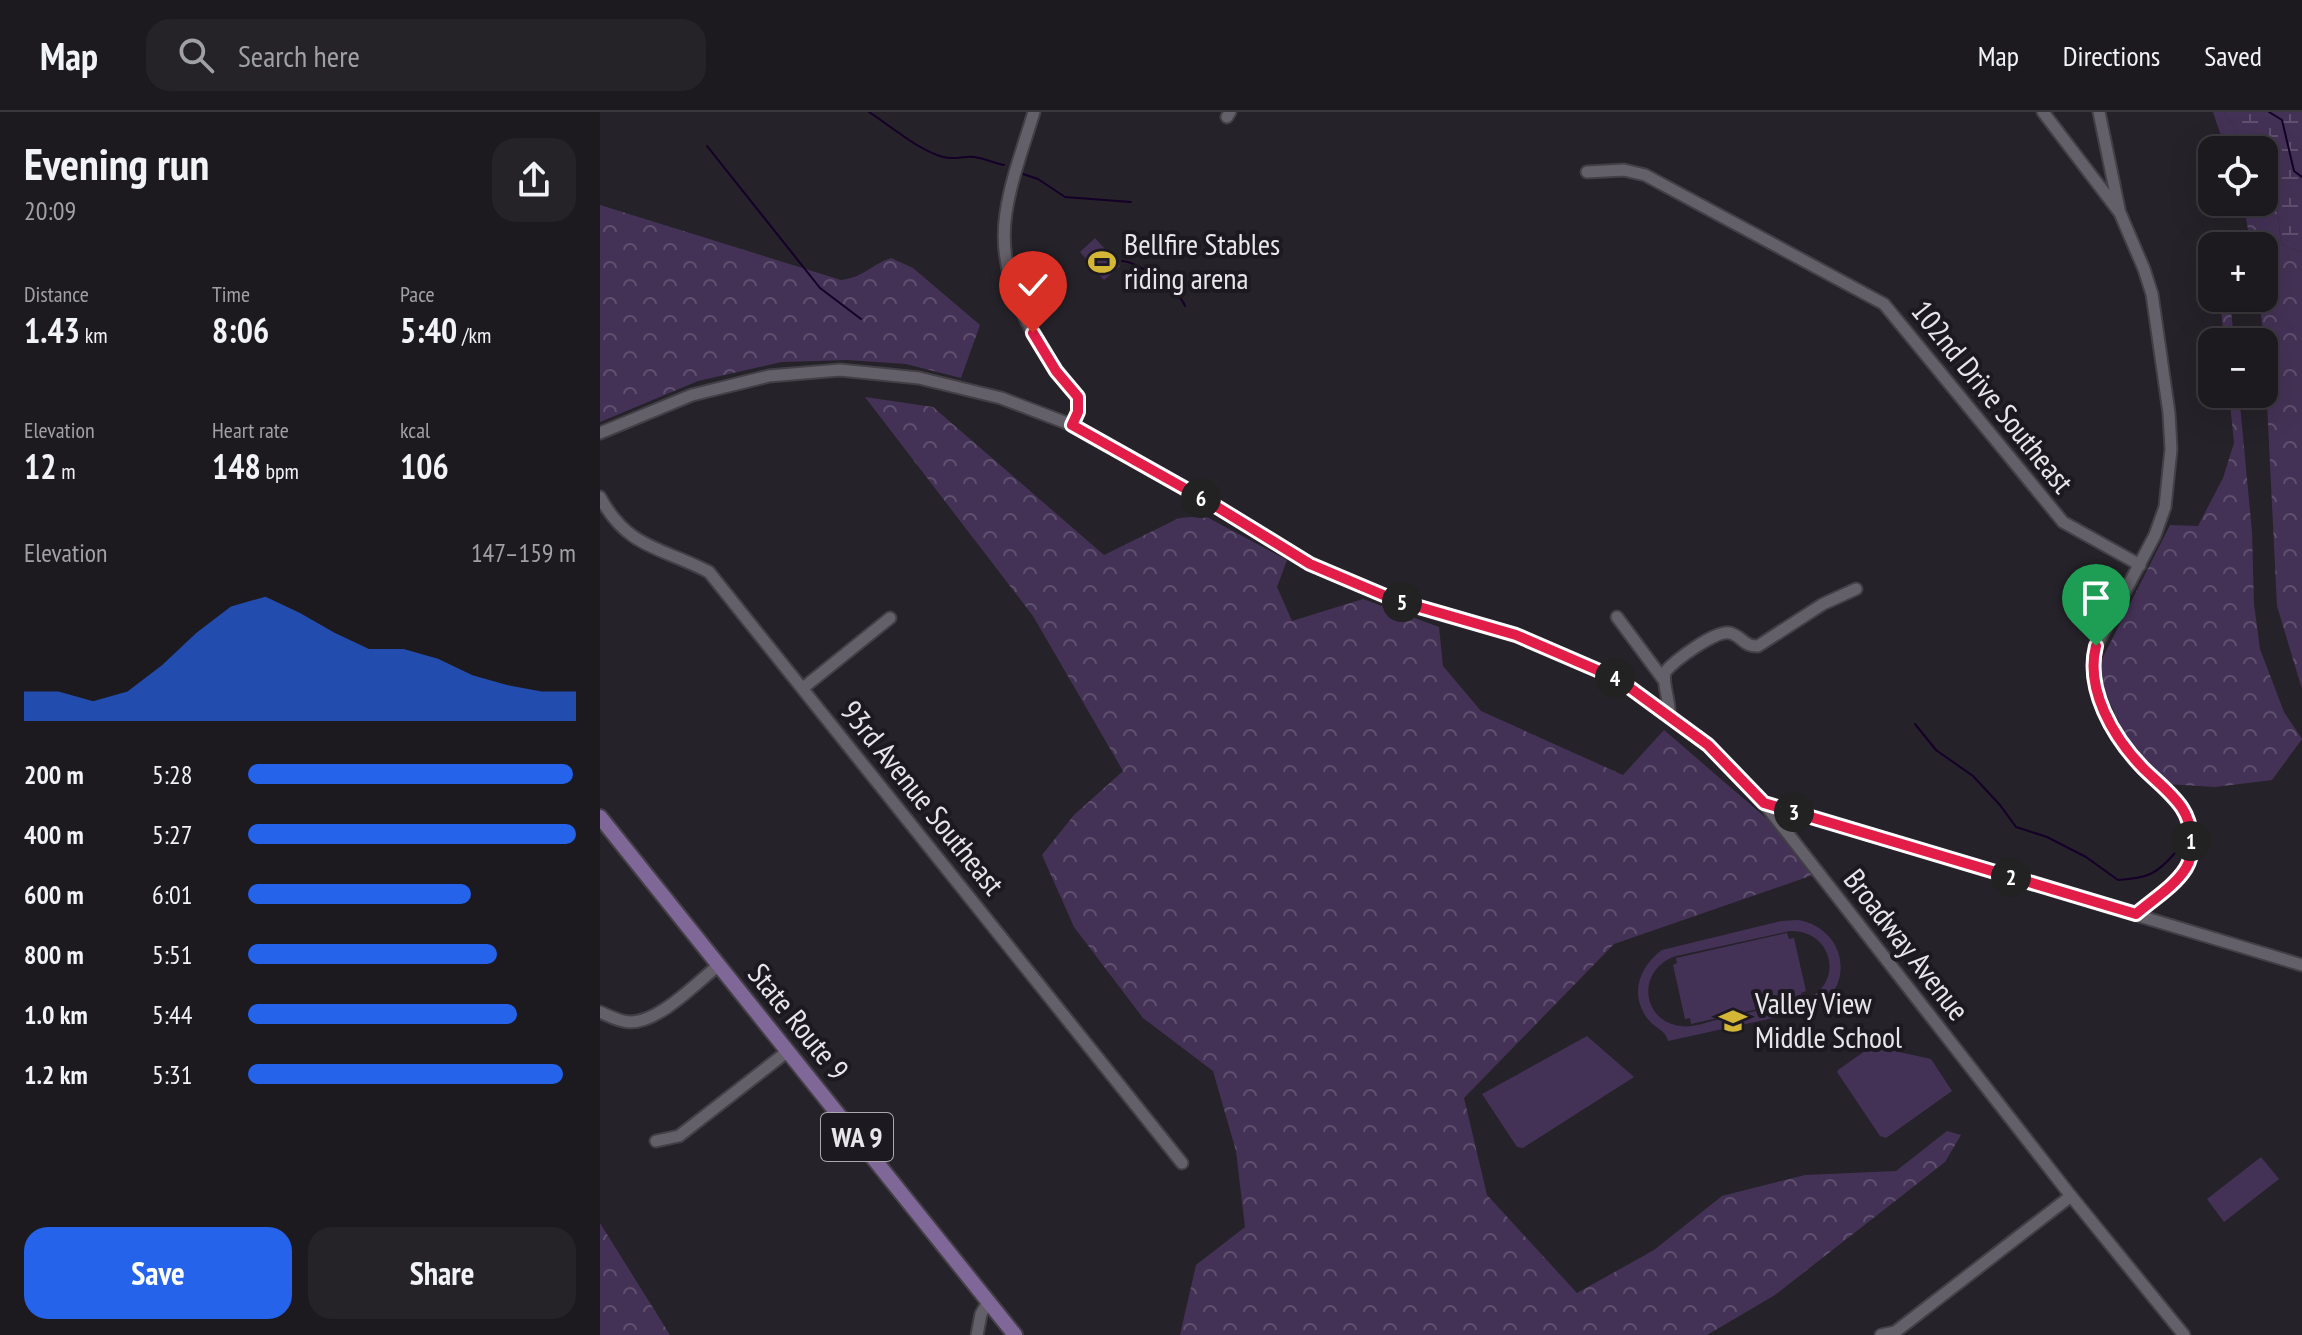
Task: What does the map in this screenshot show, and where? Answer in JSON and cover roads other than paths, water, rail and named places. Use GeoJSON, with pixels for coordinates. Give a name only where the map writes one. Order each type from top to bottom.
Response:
{"type":"FeatureCollection","features":[{"type":"Feature","properties":{"kind":"main road","name":"State Route 9"},"geometry":{"type":"LineString","coordinates":[[600,817],[1015,1335]]}},
{"type":"Feature","properties":{"kind":"street"},"geometry":{"type":"LineString","coordinates":[[1034,112],[1005,215],[1006,263],[1013,288],[1033,333],[1056,371],[1078,397],[1078,412],[1072,425]]}},
{"type":"Feature","properties":{"kind":"street"},"geometry":{"type":"LineString","coordinates":[[2043,112],[2120,213]]}},
{"type":"Feature","properties":{"kind":"street"},"geometry":{"type":"LineString","coordinates":[[2099,112],[2120,213],[2152,294],[2171,449],[2165,507],[2155,535],[2096,646],[2092,663],[2093,681],[2098,699],[2127,750],[2183,810],[2191,840],[2190,859],[2185,870],[2136,914]]}},
{"type":"Feature","properties":{"kind":"street","name":"102nd Drive Southeast"},"geometry":{"type":"LineString","coordinates":[[1587,172],[1624,170],[1645,175],[1884,304],[2063,522],[2140,565]]}},
{"type":"Feature","properties":{"kind":"street","name":"Broadway Avenue"},"geometry":{"type":"LineString","coordinates":[[600,433],[692,395],[769,376],[840,370],[919,378],[963,387],[1072,425],[1209,502],[1310,564],[1395,600],[1516,635],[1618,679],[1708,745],[1764,803],[2178,1333]]}},
{"type":"Feature","properties":{"kind":"street","name":"93rd Avenue Southeast"},"geometry":{"type":"LineString","coordinates":[[600,497],[620,527],[636,540],[709,572],[1182,1163]]}},
{"type":"Feature","properties":{"kind":"street"},"geometry":{"type":"LineString","coordinates":[[1663,679],[1668,668],[1715,636],[1730,633],[1751,646],[1758,646],[1823,604],[1856,589]]}},
{"type":"Feature","properties":{"kind":"street"},"geometry":{"type":"LineString","coordinates":[[1617,617],[1663,679],[1669,697],[1669,714]]}},
{"type":"Feature","properties":{"kind":"street"},"geometry":{"type":"LineString","coordinates":[[803,688],[890,618]]}},
{"type":"Feature","properties":{"kind":"street"},"geometry":{"type":"LineString","coordinates":[[1764,803],[2302,965]]}},
{"type":"Feature","properties":{"kind":"street"},"geometry":{"type":"LineString","coordinates":[[600,1012],[630,1022],[647,1018],[667,1007],[719,965]]}},
{"type":"Feature","properties":{"kind":"street"},"geometry":{"type":"LineString","coordinates":[[656,1141],[679,1136],[788,1051]]}},
{"type":"Feature","properties":{"kind":"street"},"geometry":{"type":"LineString","coordinates":[[1881,1335],[1895,1332],[2071,1196]]}},
{"type":"Feature","properties":{"kind":"street"},"geometry":{"type":"LineString","coordinates":[[977,1335],[981,1314],[988,1302]]}},
{"type":"Feature","properties":{"kind":"waterway"},"geometry":{"type":"LineString","coordinates":[[869,112],[934,154],[947,158],[977,158],[1004,165]]}},
{"type":"Feature","properties":{"kind":"waterway"},"geometry":{"type":"LineString","coordinates":[[2269,112],[2282,120],[2294,171],[2302,177]]}},
{"type":"Feature","properties":{"kind":"waterway"},"geometry":{"type":"LineString","coordinates":[[707,146],[820,288],[861,319]]}},
{"type":"Feature","properties":{"kind":"waterway"},"geometry":{"type":"LineString","coordinates":[[1023,174],[1038,179],[1065,197],[1131,202]]}},
{"type":"Feature","properties":{"kind":"waterway"},"geometry":{"type":"LineString","coordinates":[[1122,261],[1138,266],[1157,278],[1175,292],[1185,306]]}},
{"type":"Feature","properties":{"kind":"waterway"},"geometry":{"type":"LineString","coordinates":[[1915,724],[1936,750],[1973,776],[2016,827],[2047,837],[2086,857],[2118,880],[2150,874],[2175,853]]}},
{"type":"Feature","properties":{"kind":"place","name":"Bellfire Stables riding arena"},"geometry":{"type":"Point","coordinates":[1102,262]}},
{"type":"Feature","properties":{"kind":"place","name":"Valley View Middle School"},"geometry":{"type":"Point","coordinates":[1733,1021]}}]}
